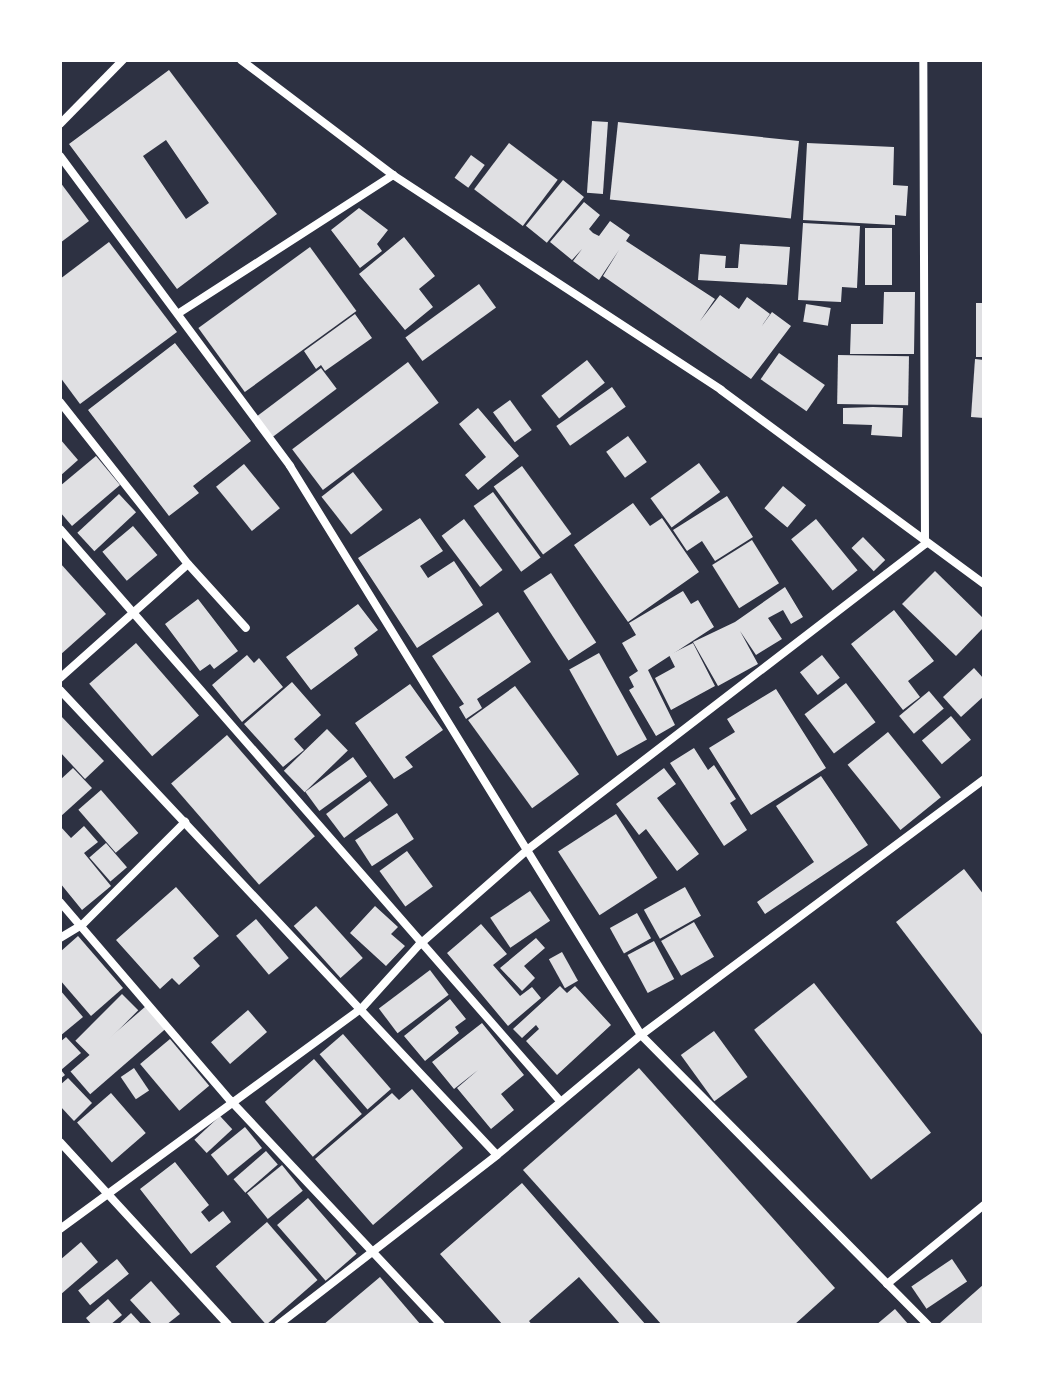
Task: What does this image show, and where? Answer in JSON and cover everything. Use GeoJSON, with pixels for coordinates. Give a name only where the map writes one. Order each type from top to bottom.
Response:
{"type":"FeatureCollection","features":[{"type":"Feature","properties":{"kind":"street"},"geometry":{"type":"LineString","coordinates":[[60,124],[123,60]]}},
{"type":"Feature","properties":{"kind":"street"},"geometry":{"type":"LineString","coordinates":[[241,60],[393,175],[721,390],[925,544],[984,584]]}},
{"type":"Feature","properties":{"kind":"street"},"geometry":{"type":"LineString","coordinates":[[923,60],[925,544]]}},
{"type":"Feature","properties":{"kind":"street"},"geometry":{"type":"LineString","coordinates":[[60,156],[290,466],[641,1035],[928,1325]]}},
{"type":"Feature","properties":{"kind":"street"},"geometry":{"type":"LineString","coordinates":[[179,313],[393,175]]}},
{"type":"Feature","properties":{"kind":"street"},"geometry":{"type":"LineString","coordinates":[[60,402],[188,564],[246,628]]}},
{"type":"Feature","properties":{"kind":"street"},"geometry":{"type":"LineString","coordinates":[[60,529],[132,614],[252,745],[419,945],[560,1101]]}},
{"type":"Feature","properties":{"kind":"street"},"geometry":{"type":"LineString","coordinates":[[60,1229],[108,1196],[230,1100],[362,1008],[419,945],[527,850],[925,544]]}},
{"type":"Feature","properties":{"kind":"street"},"geometry":{"type":"LineString","coordinates":[[60,678],[188,564]]}},
{"type":"Feature","properties":{"kind":"street"},"geometry":{"type":"LineString","coordinates":[[60,690],[497,1155]]}},
{"type":"Feature","properties":{"kind":"street"},"geometry":{"type":"LineString","coordinates":[[278,1325],[497,1155],[641,1035],[984,779]]}},
{"type":"Feature","properties":{"kind":"street"},"geometry":{"type":"LineString","coordinates":[[60,938],[82,925],[185,822]]}},
{"type":"Feature","properties":{"kind":"street"},"geometry":{"type":"LineString","coordinates":[[60,902],[230,1100],[441,1325]]}},
{"type":"Feature","properties":{"kind":"street"},"geometry":{"type":"LineString","coordinates":[[60,1142],[228,1325]]}},
{"type":"Feature","properties":{"kind":"street"},"geometry":{"type":"LineString","coordinates":[[887,1284],[984,1205]]}},
{"type":"Feature","properties":{"kind":"building"},"geometry":{"type":"Polygon","coordinates":[[[169,70],[277,214],[177,289],[69,144],[169,70]],[[166,140],[143,156],[186,219],[209,203],[166,140]]]}},
{"type":"Feature","properties":{"kind":"building"},"geometry":{"type":"Polygon","coordinates":[[[592,121],[608,122],[603,194],[587,193],[592,121]]]}},
{"type":"Feature","properties":{"kind":"building"},"geometry":{"type":"Polygon","coordinates":[[[618,122],[799,141],[791,219],[610,200],[618,122]]]}},
{"type":"Feature","properties":{"kind":"building"},"geometry":{"type":"Polygon","coordinates":[[[509,143],[558,180],[523,226],[474,189],[509,143]]]}},
{"type":"Feature","properties":{"kind":"building"},"geometry":{"type":"Polygon","coordinates":[[[807,143],[894,147],[893,185],[908,186],[906,216],[895,215],[895,225],[803,220],[807,143]]]}},
{"type":"Feature","properties":{"kind":"building"},"geometry":{"type":"Polygon","coordinates":[[[471,155],[485,165],[468,188],[455,178],[471,155]]]}},
{"type":"Feature","properties":{"kind":"building"},"geometry":{"type":"Polygon","coordinates":[[[563,180],[584,197],[547,243],[526,226],[563,180]]]}},
{"type":"Feature","properties":{"kind":"building"},"geometry":{"type":"Polygon","coordinates":[[[60,182],[89,221],[60,243],[60,182]]]}},
{"type":"Feature","properties":{"kind":"building"},"geometry":{"type":"Polygon","coordinates":[[[584,202],[600,215],[589,229],[593,233],[599,236],[610,221],[630,235],[626,241],[715,299],[700,321],[720,295],[739,309],[747,297],[770,314],[761,327],[772,312],[791,326],[751,379],[603,276],[619,250],[599,280],[573,261],[582,249],[572,260],[550,242],[584,202]]]}},
{"type":"Feature","properties":{"kind":"building"},"geometry":{"type":"Polygon","coordinates":[[[359,208],[388,230],[377,244],[382,251],[360,268],[331,230],[359,208]]]}},
{"type":"Feature","properties":{"kind":"building"},"geometry":{"type":"Polygon","coordinates":[[[803,223],[860,226],[857,288],[842,287],[841,302],[798,300],[803,223]]]}},
{"type":"Feature","properties":{"kind":"building"},"geometry":{"type":"Polygon","coordinates":[[[865,228],[892,228],[892,285],[865,285],[865,228]]]}},
{"type":"Feature","properties":{"kind":"building"},"geometry":{"type":"Polygon","coordinates":[[[404,237],[435,276],[419,289],[433,307],[405,330],[359,274],[404,237]]]}},
{"type":"Feature","properties":{"kind":"building"},"geometry":{"type":"Polygon","coordinates":[[[109,242],[177,332],[80,404],[60,377],[60,279],[109,242]]]}},
{"type":"Feature","properties":{"kind":"building"},"geometry":{"type":"Polygon","coordinates":[[[740,244],[790,247],[787,285],[698,280],[700,254],[726,256],[725,268],[738,268],[740,244]]]}},
{"type":"Feature","properties":{"kind":"building"},"geometry":{"type":"Polygon","coordinates":[[[310,247],[356,311],[245,392],[198,328],[310,247]]]}},
{"type":"Feature","properties":{"kind":"building"},"geometry":{"type":"Polygon","coordinates":[[[479,284],[496,307],[422,361],[405,337],[479,284]]]}},
{"type":"Feature","properties":{"kind":"building"},"geometry":{"type":"Polygon","coordinates":[[[884,292],[915,292],[914,354],[850,354],[851,324],[883,324],[884,292]]]}},
{"type":"Feature","properties":{"kind":"building"},"geometry":{"type":"Polygon","coordinates":[[[976,303],[984,303],[984,357],[976,357],[976,303]]]}},
{"type":"Feature","properties":{"kind":"building"},"geometry":{"type":"Polygon","coordinates":[[[806,304],[831,308],[828,326],[803,322],[806,304]]]}},
{"type":"Feature","properties":{"kind":"building"},"geometry":{"type":"Polygon","coordinates":[[[355,314],[372,338],[325,371],[321,365],[316,369],[304,351],[355,314]]]}},
{"type":"Feature","properties":{"kind":"building"},"geometry":{"type":"Polygon","coordinates":[[[175,343],[251,441],[193,486],[199,493],[169,516],[88,410],[175,343]]]}},
{"type":"Feature","properties":{"kind":"building"},"geometry":{"type":"Polygon","coordinates":[[[779,353],[825,385],[807,411],[761,379],[779,353]]]}},
{"type":"Feature","properties":{"kind":"building"},"geometry":{"type":"Polygon","coordinates":[[[838,355],[909,356],[908,405],[837,404],[838,355]]]}},
{"type":"Feature","properties":{"kind":"building"},"geometry":{"type":"Polygon","coordinates":[[[975,359],[984,360],[984,418],[971,417],[975,359]]]}},
{"type":"Feature","properties":{"kind":"building"},"geometry":{"type":"Polygon","coordinates":[[[587,360],[605,383],[559,419],[541,396],[587,360]]]}},
{"type":"Feature","properties":{"kind":"building"},"geometry":{"type":"Polygon","coordinates":[[[408,362],[439,403],[323,490],[292,449],[408,362]]]}},
{"type":"Feature","properties":{"kind":"building"},"geometry":{"type":"Polygon","coordinates":[[[321,368],[337,389],[272,438],[256,417],[321,368]]]}},
{"type":"Feature","properties":{"kind":"building"},"geometry":{"type":"Polygon","coordinates":[[[612,387],[626,407],[570,446],[556,426],[612,387]]]}},
{"type":"Feature","properties":{"kind":"building"},"geometry":{"type":"Polygon","coordinates":[[[510,400],[532,430],[515,442],[493,412],[510,400]]]}},
{"type":"Feature","properties":{"kind":"building"},"geometry":{"type":"Polygon","coordinates":[[[478,408],[519,456],[478,490],[465,475],[486,457],[459,424],[478,408]]]}},
{"type":"Feature","properties":{"kind":"building"},"geometry":{"type":"Polygon","coordinates":[[[843,408],[903,408],[902,437],[871,435],[872,425],[843,424],[843,408]]]}},
{"type":"Feature","properties":{"kind":"building"},"geometry":{"type":"Polygon","coordinates":[[[628,436],[647,462],[625,478],[606,452],[628,436]]]}},
{"type":"Feature","properties":{"kind":"building"},"geometry":{"type":"Polygon","coordinates":[[[60,439],[78,460],[60,476],[60,439]]]}},
{"type":"Feature","properties":{"kind":"building"},"geometry":{"type":"Polygon","coordinates":[[[96,456],[120,485],[72,526],[60,512],[60,486],[96,456]]]}},
{"type":"Feature","properties":{"kind":"building"},"geometry":{"type":"Polygon","coordinates":[[[699,463],[720,492],[672,527],[650,498],[699,463]]]}},
{"type":"Feature","properties":{"kind":"building"},"geometry":{"type":"Polygon","coordinates":[[[244,464],[280,508],[252,531],[216,487],[244,464]]]}},
{"type":"Feature","properties":{"kind":"building"},"geometry":{"type":"Polygon","coordinates":[[[522,466],[571,534],[543,555],[494,487],[522,466]]]}},
{"type":"Feature","properties":{"kind":"building"},"geometry":{"type":"Polygon","coordinates":[[[353,472],[383,510],[351,534],[321,497],[353,472]]]}},
{"type":"Feature","properties":{"kind":"building"},"geometry":{"type":"Polygon","coordinates":[[[783,486],[806,505],[787,527],[764,508],[783,486]]]}},
{"type":"Feature","properties":{"kind":"building"},"geometry":{"type":"Polygon","coordinates":[[[493,492],[541,558],[521,572],[474,506],[493,492]]]}},
{"type":"Feature","properties":{"kind":"building"},"geometry":{"type":"Polygon","coordinates":[[[119,494],[136,512],[94,551],[77,533],[119,494]]]}},
{"type":"Feature","properties":{"kind":"building"},"geometry":{"type":"Polygon","coordinates":[[[727,496],[753,537],[715,561],[702,541],[687,551],[673,530],[727,496]]]}},
{"type":"Feature","properties":{"kind":"building"},"geometry":{"type":"Polygon","coordinates":[[[633,503],[650,526],[662,518],[699,572],[628,622],[574,545],[633,503]]]}},
{"type":"Feature","properties":{"kind":"building"},"geometry":{"type":"Polygon","coordinates":[[[420,518],[443,551],[420,566],[428,578],[454,561],[483,605],[417,648],[358,558],[420,518]]]}},
{"type":"Feature","properties":{"kind":"building"},"geometry":{"type":"Polygon","coordinates":[[[464,519],[503,570],[480,587],[442,536],[464,519]]]}},
{"type":"Feature","properties":{"kind":"building"},"geometry":{"type":"Polygon","coordinates":[[[816,519],[858,570],[833,590],[791,539],[816,519]]]}},
{"type":"Feature","properties":{"kind":"building"},"geometry":{"type":"Polygon","coordinates":[[[133,526],[157,555],[127,581],[102,552],[133,526]]]}},
{"type":"Feature","properties":{"kind":"building"},"geometry":{"type":"Polygon","coordinates":[[[863,537],[885,560],[874,571],[851,548],[863,537]]]}},
{"type":"Feature","properties":{"kind":"building"},"geometry":{"type":"Polygon","coordinates":[[[752,540],[779,583],[739,608],[712,565],[752,540]]]}},
{"type":"Feature","properties":{"kind":"building"},"geometry":{"type":"Polygon","coordinates":[[[60,563],[106,614],[60,655],[60,563]]]}},
{"type":"Feature","properties":{"kind":"building"},"geometry":{"type":"Polygon","coordinates":[[[935,571],[984,619],[984,627],[956,656],[902,604],[935,571]]]}},
{"type":"Feature","properties":{"kind":"building"},"geometry":{"type":"Polygon","coordinates":[[[551,573],[596,643],[569,661],[523,591],[551,573]]]}},
{"type":"Feature","properties":{"kind":"building"},"geometry":{"type":"Polygon","coordinates":[[[785,587],[803,617],[791,624],[783,610],[768,618],[782,639],[756,655],[740,631],[758,664],[718,686],[693,642],[735,622],[785,587]]]}},
{"type":"Feature","properties":{"kind":"building"},"geometry":{"type":"Polygon","coordinates":[[[683,591],[691,604],[698,600],[714,627],[648,670],[675,725],[656,736],[629,690],[634,687],[629,677],[638,671],[622,643],[636,635],[629,623],[683,591]]]}},
{"type":"Feature","properties":{"kind":"building"},"geometry":{"type":"Polygon","coordinates":[[[198,599],[238,651],[214,669],[210,664],[200,671],[165,624],[198,599]]]}},
{"type":"Feature","properties":{"kind":"building"},"geometry":{"type":"Polygon","coordinates":[[[358,604],[378,630],[354,648],[358,655],[311,690],[286,657],[358,604]]]}},
{"type":"Feature","properties":{"kind":"building"},"geometry":{"type":"Polygon","coordinates":[[[894,610],[934,661],[908,681],[920,697],[903,710],[851,644],[894,610]]]}},
{"type":"Feature","properties":{"kind":"building"},"geometry":{"type":"Polygon","coordinates":[[[498,612],[531,662],[477,699],[482,708],[466,719],[459,707],[464,704],[432,656],[498,612]]]}},
{"type":"Feature","properties":{"kind":"building"},"geometry":{"type":"Polygon","coordinates":[[[136,643],[199,715],[152,756],[89,684],[136,643]]]}},
{"type":"Feature","properties":{"kind":"building"},"geometry":{"type":"Polygon","coordinates":[[[693,643],[715,686],[671,710],[655,678],[675,667],[669,655],[693,643]]]}},
{"type":"Feature","properties":{"kind":"building"},"geometry":{"type":"Polygon","coordinates":[[[599,653],[647,740],[617,756],[569,669],[599,653]]]}},
{"type":"Feature","properties":{"kind":"building"},"geometry":{"type":"Polygon","coordinates":[[[247,655],[254,663],[259,658],[283,687],[242,722],[212,685],[247,655]]]}},
{"type":"Feature","properties":{"kind":"building"},"geometry":{"type":"Polygon","coordinates":[[[822,655],[840,678],[818,695],[800,672],[822,655]]]}},
{"type":"Feature","properties":{"kind":"building"},"geometry":{"type":"Polygon","coordinates":[[[974,668],[984,679],[984,696],[961,717],[943,697],[974,668]]]}},
{"type":"Feature","properties":{"kind":"building"},"geometry":{"type":"Polygon","coordinates":[[[292,682],[321,715],[294,739],[304,750],[283,767],[244,724],[292,682]]]}},
{"type":"Feature","properties":{"kind":"building"},"geometry":{"type":"Polygon","coordinates":[[[846,683],[875,722],[834,753],[804,714],[846,683]]]}},
{"type":"Feature","properties":{"kind":"building"},"geometry":{"type":"Polygon","coordinates":[[[410,684],[443,730],[405,757],[413,767],[394,779],[355,723],[410,684]]]}},
{"type":"Feature","properties":{"kind":"building"},"geometry":{"type":"Polygon","coordinates":[[[515,686],[579,774],[532,808],[468,720],[515,686]]]}},
{"type":"Feature","properties":{"kind":"building"},"geometry":{"type":"Polygon","coordinates":[[[776,689],[826,768],[751,815],[709,748],[735,732],[727,719],[776,689]]]}},
{"type":"Feature","properties":{"kind":"building"},"geometry":{"type":"Polygon","coordinates":[[[929,691],[944,709],[914,734],[899,716],[929,691]]]}},
{"type":"Feature","properties":{"kind":"building"},"geometry":{"type":"Polygon","coordinates":[[[60,715],[104,761],[85,779],[60,752],[60,715]]]}},
{"type":"Feature","properties":{"kind":"building"},"geometry":{"type":"Polygon","coordinates":[[[951,716],[971,740],[942,764],[922,740],[951,716]]]}},
{"type":"Feature","properties":{"kind":"building"},"geometry":{"type":"Polygon","coordinates":[[[327,729],[348,751],[305,792],[284,771],[327,729]]]}},
{"type":"Feature","properties":{"kind":"building"},"geometry":{"type":"Polygon","coordinates":[[[888,732],[941,797],[900,830],[848,765],[888,732]]]}},
{"type":"Feature","properties":{"kind":"building"},"geometry":{"type":"Polygon","coordinates":[[[227,735],[315,836],[259,885],[171,784],[227,735]]]}},
{"type":"Feature","properties":{"kind":"building"},"geometry":{"type":"Polygon","coordinates":[[[694,748],[708,770],[714,765],[736,799],[730,803],[747,830],[724,846],[670,763],[694,748]]]}},
{"type":"Feature","properties":{"kind":"building"},"geometry":{"type":"Polygon","coordinates":[[[353,757],[367,776],[319,811],[305,792],[353,757]]]}},
{"type":"Feature","properties":{"kind":"building"},"geometry":{"type":"Polygon","coordinates":[[[73,768],[92,788],[60,817],[60,780],[73,768]]]}},
{"type":"Feature","properties":{"kind":"building"},"geometry":{"type":"Polygon","coordinates":[[[664,768],[676,784],[657,798],[699,854],[677,871],[646,829],[639,835],[616,804],[664,768]]]}},
{"type":"Feature","properties":{"kind":"building"},"geometry":{"type":"Polygon","coordinates":[[[821,776],[868,845],[765,914],[757,902],[814,862],[776,806],[821,776]]]}},
{"type":"Feature","properties":{"kind":"building"},"geometry":{"type":"Polygon","coordinates":[[[370,781],[388,805],[344,838],[326,814],[370,781]]]}},
{"type":"Feature","properties":{"kind":"building"},"geometry":{"type":"Polygon","coordinates":[[[101,790],[138,833],[116,853],[78,810],[101,790]]]}},
{"type":"Feature","properties":{"kind":"building"},"geometry":{"type":"Polygon","coordinates":[[[397,813],[414,839],[372,866],[355,840],[397,813]]]}},
{"type":"Feature","properties":{"kind":"building"},"geometry":{"type":"Polygon","coordinates":[[[616,814],[657,878],[600,915],[558,852],[616,814]]]}},
{"type":"Feature","properties":{"kind":"building"},"geometry":{"type":"Polygon","coordinates":[[[60,826],[71,838],[84,826],[98,842],[84,853],[111,886],[82,910],[60,883],[60,826]]]}},
{"type":"Feature","properties":{"kind":"building"},"geometry":{"type":"Polygon","coordinates":[[[106,843],[127,867],[110,882],[89,857],[106,843]]]}},
{"type":"Feature","properties":{"kind":"building"},"geometry":{"type":"Polygon","coordinates":[[[407,851],[433,887],[405,907],[379,871],[407,851]]]}},
{"type":"Feature","properties":{"kind":"building"},"geometry":{"type":"Polygon","coordinates":[[[964,869],[984,895],[984,1037],[896,922],[964,869]]]}},
{"type":"Feature","properties":{"kind":"building"},"geometry":{"type":"Polygon","coordinates":[[[176,887],[219,936],[193,958],[200,966],[179,985],[172,978],[160,989],[116,940],[176,887]]]}},
{"type":"Feature","properties":{"kind":"building"},"geometry":{"type":"Polygon","coordinates":[[[685,887],[701,916],[660,939],[644,910],[685,887]]]}},
{"type":"Feature","properties":{"kind":"building"},"geometry":{"type":"Polygon","coordinates":[[[530,891],[550,921],[510,948],[490,918],[530,891]]]}},
{"type":"Feature","properties":{"kind":"building"},"geometry":{"type":"Polygon","coordinates":[[[316,906],[363,958],[341,978],[294,926],[316,906]]]}},
{"type":"Feature","properties":{"kind":"building"},"geometry":{"type":"Polygon","coordinates":[[[375,906],[398,927],[391,934],[405,946],[386,966],[350,933],[375,906]]]}},
{"type":"Feature","properties":{"kind":"building"},"geometry":{"type":"Polygon","coordinates":[[[637,913],[651,938],[624,953],[610,928],[637,913]]]}},
{"type":"Feature","properties":{"kind":"building"},"geometry":{"type":"Polygon","coordinates":[[[256,919],[289,958],[269,975],[236,936],[256,919]]]}},
{"type":"Feature","properties":{"kind":"building"},"geometry":{"type":"Polygon","coordinates":[[[694,922],[714,957],[681,976],[661,941],[694,922]]]}},
{"type":"Feature","properties":{"kind":"building"},"geometry":{"type":"Polygon","coordinates":[[[481,924],[507,954],[493,965],[520,996],[532,987],[541,998],[508,1026],[447,953],[481,924]]]}},
{"type":"Feature","properties":{"kind":"building"},"geometry":{"type":"Polygon","coordinates":[[[78,936],[123,988],[91,1016],[60,980],[60,952],[78,936]]]}},
{"type":"Feature","properties":{"kind":"building"},"geometry":{"type":"Polygon","coordinates":[[[536,938],[545,948],[524,966],[535,978],[522,991],[500,968],[536,938]]]}},
{"type":"Feature","properties":{"kind":"building"},"geometry":{"type":"Polygon","coordinates":[[[654,941],[674,979],[648,993],[628,955],[654,941]]]}},
{"type":"Feature","properties":{"kind":"building"},"geometry":{"type":"Polygon","coordinates":[[[562,952],[578,981],[565,988],[549,959],[562,952]]]}},
{"type":"Feature","properties":{"kind":"building"},"geometry":{"type":"Polygon","coordinates":[[[430,970],[449,995],[398,1033],[379,1009],[430,970]]]}},
{"type":"Feature","properties":{"kind":"building"},"geometry":{"type":"Polygon","coordinates":[[[814,983],[931,1133],[871,1180],[754,1030],[814,983]]]}},
{"type":"Feature","properties":{"kind":"building"},"geometry":{"type":"Polygon","coordinates":[[[560,986],[567,993],[575,986],[611,1025],[557,1075],[526,1041],[539,1029],[536,1025],[522,1038],[513,1029],[560,986]]]}},
{"type":"Feature","properties":{"kind":"building"},"geometry":{"type":"Polygon","coordinates":[[[60,990],[83,1017],[60,1036],[60,990]]]}},
{"type":"Feature","properties":{"kind":"building"},"geometry":{"type":"Polygon","coordinates":[[[122,994],[138,1010],[92,1057],[75,1041],[122,994]]]}},
{"type":"Feature","properties":{"kind":"building"},"geometry":{"type":"Polygon","coordinates":[[[450,999],[466,1019],[455,1027],[459,1033],[425,1061],[404,1036],[450,999]]]}},
{"type":"Feature","properties":{"kind":"building"},"geometry":{"type":"Polygon","coordinates":[[[146,1006],[166,1029],[90,1094],[71,1072],[146,1006]]]}},
{"type":"Feature","properties":{"kind":"building"},"geometry":{"type":"Polygon","coordinates":[[[248,1010],[267,1032],[230,1064],[211,1042],[248,1010]]]}},
{"type":"Feature","properties":{"kind":"building"},"geometry":{"type":"Polygon","coordinates":[[[482,1023],[524,1075],[501,1094],[514,1110],[491,1129],[457,1088],[478,1070],[454,1089],[432,1062],[482,1023]]]}},
{"type":"Feature","properties":{"kind":"building"},"geometry":{"type":"Polygon","coordinates":[[[714,1031],[748,1077],[714,1101],[681,1055],[714,1031]]]}},
{"type":"Feature","properties":{"kind":"building"},"geometry":{"type":"Polygon","coordinates":[[[343,1034],[391,1089],[367,1109],[320,1054],[343,1034]]]}},
{"type":"Feature","properties":{"kind":"building"},"geometry":{"type":"Polygon","coordinates":[[[66,1037],[81,1053],[61,1070],[65,1075],[60,1079],[60,1042],[66,1037]]]}},
{"type":"Feature","properties":{"kind":"building"},"geometry":{"type":"Polygon","coordinates":[[[170,1039],[209,1086],[179,1111],[140,1064],[170,1039]]]}},
{"type":"Feature","properties":{"kind":"building"},"geometry":{"type":"Polygon","coordinates":[[[314,1059],[362,1114],[313,1157],[265,1102],[314,1059]]]}},
{"type":"Feature","properties":{"kind":"building"},"geometry":{"type":"Polygon","coordinates":[[[134,1068],[149,1090],[136,1099],[121,1077],[134,1068]]]}},
{"type":"Feature","properties":{"kind":"building"},"geometry":{"type":"Polygon","coordinates":[[[639,1068],[835,1288],[794,1325],[662,1325],[523,1170],[639,1068]]]}},
{"type":"Feature","properties":{"kind":"building"},"geometry":{"type":"Polygon","coordinates":[[[68,1078],[92,1103],[74,1121],[60,1106],[60,1085],[68,1078]]]}},
{"type":"Feature","properties":{"kind":"building"},"geometry":{"type":"Polygon","coordinates":[[[412,1089],[463,1148],[373,1225],[315,1159],[392,1093],[399,1100],[412,1089]]]}},
{"type":"Feature","properties":{"kind":"building"},"geometry":{"type":"Polygon","coordinates":[[[111,1093],[146,1133],[112,1163],[77,1123],[111,1093]]]}},
{"type":"Feature","properties":{"kind":"building"},"geometry":{"type":"Polygon","coordinates":[[[220,1116],[232,1129],[207,1153],[194,1140],[220,1116]]]}},
{"type":"Feature","properties":{"kind":"building"},"geometry":{"type":"Polygon","coordinates":[[[245,1127],[262,1148],[228,1176],[211,1155],[245,1127]]]}},
{"type":"Feature","properties":{"kind":"building"},"geometry":{"type":"Polygon","coordinates":[[[266,1151],[278,1165],[245,1193],[234,1179],[266,1151]]]}},
{"type":"Feature","properties":{"kind":"building"},"geometry":{"type":"Polygon","coordinates":[[[175,1162],[209,1205],[201,1212],[209,1222],[223,1211],[231,1222],[191,1254],[140,1189],[175,1162]]]}},
{"type":"Feature","properties":{"kind":"building"},"geometry":{"type":"Polygon","coordinates":[[[282,1165],[303,1191],[268,1219],[247,1193],[282,1165]]]}},
{"type":"Feature","properties":{"kind":"building"},"geometry":{"type":"Polygon","coordinates":[[[522,1183],[646,1325],[621,1325],[579,1277],[529,1321],[532,1325],[503,1325],[440,1254],[522,1183]]]}},
{"type":"Feature","properties":{"kind":"building"},"geometry":{"type":"Polygon","coordinates":[[[308,1198],[357,1254],[326,1281],[277,1225],[308,1198]]]}},
{"type":"Feature","properties":{"kind":"building"},"geometry":{"type":"Polygon","coordinates":[[[267,1222],[318,1280],[266,1325],[216,1267],[267,1222]]]}},
{"type":"Feature","properties":{"kind":"building"},"geometry":{"type":"Polygon","coordinates":[[[81,1242],[98,1262],[60,1295],[60,1260],[81,1242]]]}},
{"type":"Feature","properties":{"kind":"building"},"geometry":{"type":"Polygon","coordinates":[[[117,1259],[129,1274],[90,1305],[78,1290],[117,1259]]]}},
{"type":"Feature","properties":{"kind":"building"},"geometry":{"type":"Polygon","coordinates":[[[952,1259],[967,1281],[926,1309],[911,1286],[952,1259]]]}},
{"type":"Feature","properties":{"kind":"building"},"geometry":{"type":"Polygon","coordinates":[[[380,1277],[421,1325],[323,1325],[380,1277]]]}},
{"type":"Feature","properties":{"kind":"building"},"geometry":{"type":"Polygon","coordinates":[[[151,1281],[180,1314],[166,1325],[153,1325],[130,1300],[151,1281]]]}},
{"type":"Feature","properties":{"kind":"building"},"geometry":{"type":"Polygon","coordinates":[[[984,1284],[984,1325],[940,1323],[984,1284]]]}},
{"type":"Feature","properties":{"kind":"building"},"geometry":{"type":"Polygon","coordinates":[[[108,1299],[122,1315],[110,1325],[92,1325],[86,1318],[108,1299]]]}},
{"type":"Feature","properties":{"kind":"building"},"geometry":{"type":"Polygon","coordinates":[[[895,1309],[909,1325],[876,1325],[895,1309]]]}},
{"type":"Feature","properties":{"kind":"building"},"geometry":{"type":"Polygon","coordinates":[[[131,1313],[142,1325],[118,1325],[131,1313]]]}}]}
